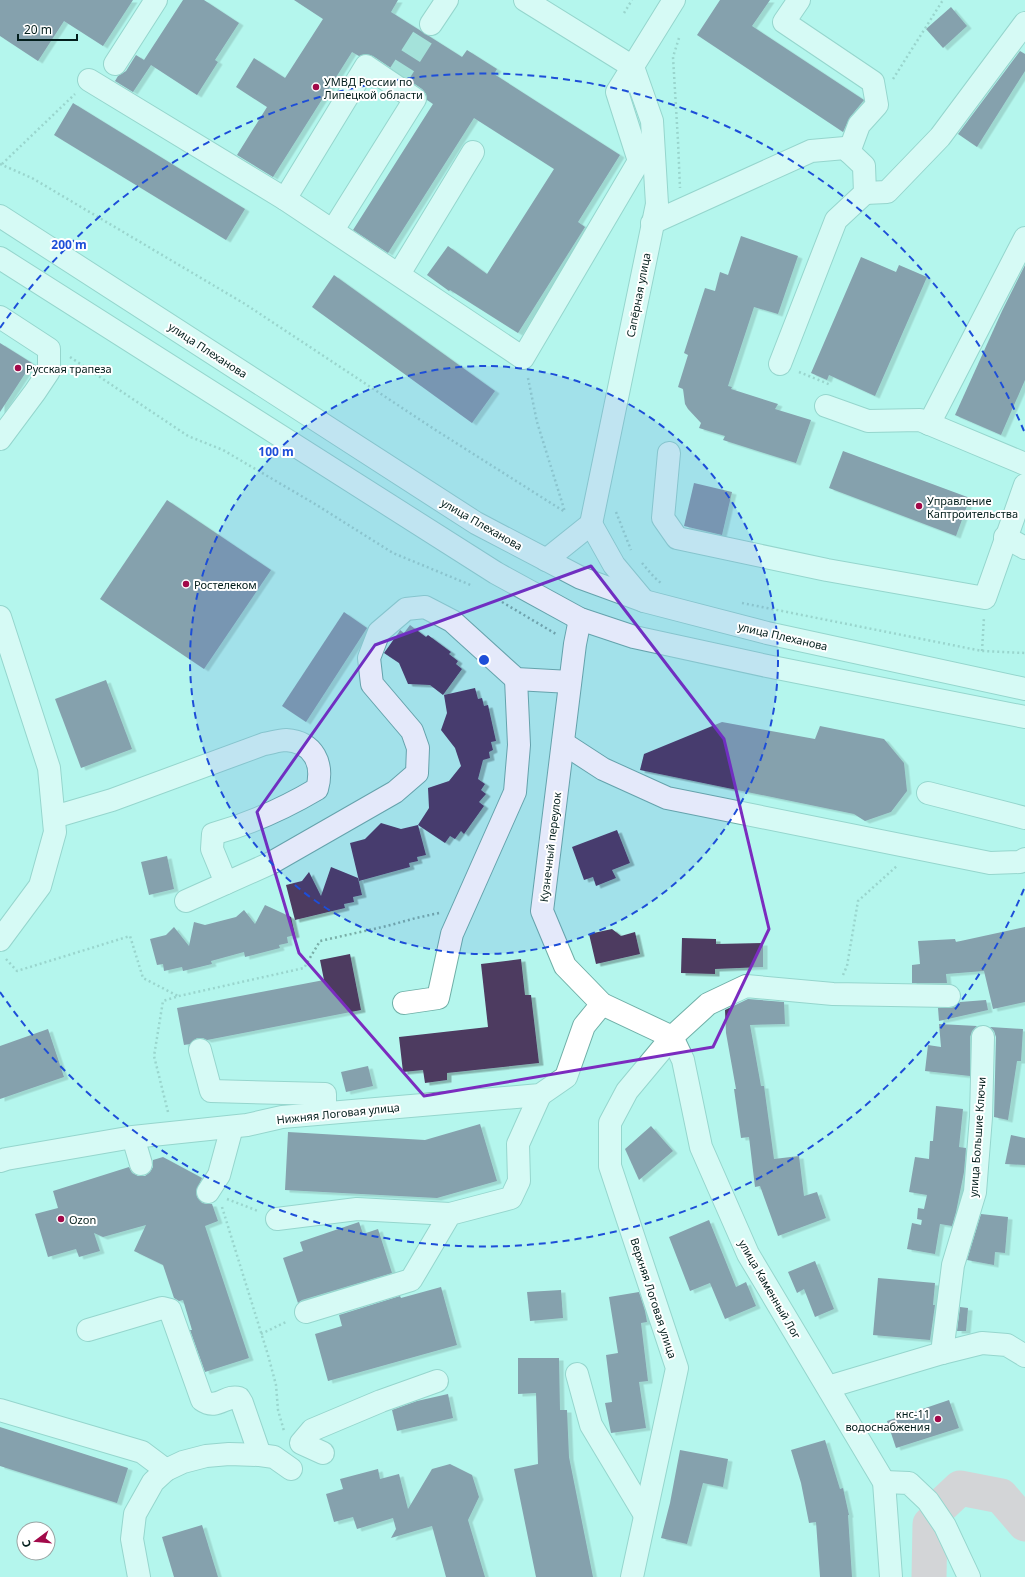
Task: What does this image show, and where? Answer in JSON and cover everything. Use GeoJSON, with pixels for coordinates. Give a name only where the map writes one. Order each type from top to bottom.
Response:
{"type":"FeatureCollection","features":[{"type":"Feature","properties":{"kind":"street"},"geometry":{"type":"LineString","coordinates":[[115,64],[156,0]]}},
{"type":"Feature","properties":{"kind":"street"},"geometry":{"type":"LineString","coordinates":[[432,24],[447,0]]}},
{"type":"Feature","properties":{"kind":"street"},"geometry":{"type":"LineString","coordinates":[[525,0],[633,67]]}},
{"type":"Feature","properties":{"kind":"street"},"geometry":{"type":"LineString","coordinates":[[89,80],[285,199],[523,358],[639,161],[617,92],[674,0]]}},
{"type":"Feature","properties":{"kind":"street"},"geometry":{"type":"LineString","coordinates":[[799,0],[784,22],[872,82],[877,105],[859,125],[849,152]]}},
{"type":"Feature","properties":{"kind":"street"},"geometry":{"type":"LineString","coordinates":[[780,364],[836,220],[865,193],[887,192],[940,137],[1025,23]]}},
{"type":"Feature","properties":{"kind":"street"},"geometry":{"type":"LineString","coordinates":[[285,199],[366,66],[414,99],[333,230]]}},
{"type":"Feature","properties":{"kind":"street","name":"Сапёрная улица"},"geometry":{"type":"LineString","coordinates":[[591,524],[657,204],[652,121],[633,67]]}},
{"type":"Feature","properties":{"kind":"street"},"geometry":{"type":"LineString","coordinates":[[652,223],[811,151],[845,148],[864,166],[865,193]]}},
{"type":"Feature","properties":{"kind":"street"},"geometry":{"type":"LineString","coordinates":[[399,274],[473,152]]}},
{"type":"Feature","properties":{"kind":"street","name":"улица Плеханова"},"geometry":{"type":"LineString","coordinates":[[0,216],[476,523],[581,578],[644,601],[767,633],[1025,689]]}},
{"type":"Feature","properties":{"kind":"street"},"geometry":{"type":"LineString","coordinates":[[930,424],[1025,238]]}},
{"type":"Feature","properties":{"kind":"street"},"geometry":{"type":"LineString","coordinates":[[0,258],[496,573],[580,619],[634,636],[767,666],[1025,717]]}},
{"type":"Feature","properties":{"kind":"street"},"geometry":{"type":"LineString","coordinates":[[0,317],[49,349],[49,370],[35,392],[1,435]]}},
{"type":"Feature","properties":{"kind":"street"},"geometry":{"type":"LineString","coordinates":[[831,396],[868,421],[920,420],[1025,464]]}},
{"type":"Feature","properties":{"kind":"street"},"geometry":{"type":"LineString","coordinates":[[669,453],[663,518],[678,538],[827,570],[985,598],[1005,537],[1025,485]]}},
{"type":"Feature","properties":{"kind":"street"},"geometry":{"type":"LineString","coordinates":[[546,560],[591,524],[614,565],[644,601]]}},
{"type":"Feature","properties":{"kind":"street"},"geometry":{"type":"LineString","coordinates":[[1005,537],[1025,548]]}},
{"type":"Feature","properties":{"kind":"street"},"geometry":{"type":"LineString","coordinates":[[186,901],[271,863],[395,792],[417,773],[418,748],[412,731],[372,684],[370,658],[380,632],[406,609],[425,607],[452,621],[516,679],[570,682]]}},
{"type":"Feature","properties":{"kind":"street"},"geometry":{"type":"LineString","coordinates":[[0,617],[9,673],[49,768],[55,832],[40,886],[2,949]]}},
{"type":"Feature","properties":{"kind":"street","name":"Кузнечный переулок"},"geometry":{"type":"LineString","coordinates":[[580,619],[570,682],[542,911],[565,966],[602,1004],[672,1037]]}},
{"type":"Feature","properties":{"kind":"street"},"geometry":{"type":"LineString","coordinates":[[404,1003],[438,998],[452,934],[515,792],[519,744],[516,679]]}},
{"type":"Feature","properties":{"kind":"street"},"geometry":{"type":"LineString","coordinates":[[54,817],[112,800],[264,744],[285,740],[306,745],[318,760],[320,778],[317,789],[295,802],[230,830],[213,834],[212,849],[226,883]]}},
{"type":"Feature","properties":{"kind":"street"},"geometry":{"type":"LineString","coordinates":[[563,743],[603,769],[667,798],[990,864],[1020,862],[1025,859]]}},
{"type":"Feature","properties":{"kind":"street"},"geometry":{"type":"LineString","coordinates":[[928,793],[1025,818]]}},
{"type":"Feature","properties":{"kind":"street"},"geometry":{"type":"LineString","coordinates":[[672,1037],[708,1004],[746,986],[833,994],[949,996]]}},
{"type":"Feature","properties":{"kind":"street","name":"Нижняя Логовая улица"},"geometry":{"type":"LineString","coordinates":[[0,1161],[133,1137],[247,1126],[282,1117],[540,1095],[566,1077],[584,1026],[602,1004]]}},
{"type":"Feature","properties":{"kind":"street","name":"улица Каменный Лог"},"geometry":{"type":"LineString","coordinates":[[672,1037],[683,1060],[702,1147],[748,1254],[884,1482]]}},
{"type":"Feature","properties":{"kind":"street","name":"Верхняя Логовая улица"},"geometry":{"type":"LineString","coordinates":[[632,1577],[677,1368],[610,1166],[610,1123],[627,1091],[672,1037]]}},
{"type":"Feature","properties":{"kind":"street","name":"улица Большие Ключи"},"geometry":{"type":"LineString","coordinates":[[942,1353],[953,1265],[975,1192],[981,1117],[983,1037]]}},
{"type":"Feature","properties":{"kind":"street"},"geometry":{"type":"LineString","coordinates":[[200,1050],[211,1092],[324,1094],[325,1113]]}},
{"type":"Feature","properties":{"kind":"street"},"geometry":{"type":"LineString","coordinates":[[277,1219],[357,1209],[450,1214],[511,1198],[518,1181],[518,1144],[540,1095]]}},
{"type":"Feature","properties":{"kind":"street"},"geometry":{"type":"LineString","coordinates":[[218,1197],[220,1175],[232,1127]]}},
{"type":"Feature","properties":{"kind":"street"},"geometry":{"type":"LineString","coordinates":[[133,1137],[141,1164]]}},
{"type":"Feature","properties":{"kind":"street"},"geometry":{"type":"LineString","coordinates":[[306,1312],[411,1280],[450,1214]]}},
{"type":"Feature","properties":{"kind":"street"},"geometry":{"type":"LineString","coordinates":[[88,1330],[162,1308],[170,1310],[202,1400],[207,1404],[216,1404],[236,1397],[239,1398],[242,1402],[260,1455]]}},
{"type":"Feature","properties":{"kind":"street"},"geometry":{"type":"LineString","coordinates":[[828,1387],[942,1353],[982,1343],[1007,1345],[1025,1356]]}},
{"type":"Feature","properties":{"kind":"street"},"geometry":{"type":"LineString","coordinates":[[577,1374],[591,1425],[645,1515]]}},
{"type":"Feature","properties":{"kind":"street"},"geometry":{"type":"LineString","coordinates":[[324,1454],[301,1443],[312,1430],[381,1401],[437,1381]]}},
{"type":"Feature","properties":{"kind":"street"},"geometry":{"type":"LineString","coordinates":[[0,1410],[142,1452],[166,1470]]}},
{"type":"Feature","properties":{"kind":"street"},"geometry":{"type":"LineString","coordinates":[[139,1577],[132,1539],[134,1514],[153,1482],[166,1470],[183,1462],[206,1456],[229,1454],[274,1457],[291,1469]]}},
{"type":"Feature","properties":{"kind":"street"},"geometry":{"type":"LineString","coordinates":[[890,1576],[884,1482],[909,1483],[928,1501],[944,1526],[969,1577]]}},
{"type":"Feature","properties":{"kind":"path"},"geometry":{"type":"LineString","coordinates":[[624,13],[632,0]]}},
{"type":"Feature","properties":{"kind":"path"},"geometry":{"type":"LineString","coordinates":[[877,105],[943,0]]}},
{"type":"Feature","properties":{"kind":"path"},"geometry":{"type":"LineString","coordinates":[[89,80],[1,164],[32,178],[245,304],[565,512],[537,422],[523,358]]}},
{"type":"Feature","properties":{"kind":"path"},"geometry":{"type":"LineString","coordinates":[[49,361],[66,354],[188,436],[223,450],[394,553],[469,583]]}},
{"type":"Feature","properties":{"kind":"path"},"geometry":{"type":"LineString","coordinates":[[780,364],[831,396]]}},
{"type":"Feature","properties":{"kind":"path"},"geometry":{"type":"LineString","coordinates":[[654,577],[664,585]]}},
{"type":"Feature","properties":{"kind":"path"},"geometry":{"type":"LineString","coordinates":[[982,651],[985,598]]}},
{"type":"Feature","properties":{"kind":"path"},"geometry":{"type":"LineString","coordinates":[[739,603],[982,651],[1025,653]]}},
{"type":"Feature","properties":{"kind":"path"},"geometry":{"type":"LineString","coordinates":[[833,994],[847,966],[858,901],[916,848]]}},
{"type":"Feature","properties":{"kind":"path"},"geometry":{"type":"LineString","coordinates":[[173,1133],[154,1056],[163,1001],[179,996],[304,968],[320,941],[416,918],[463,909]]}},
{"type":"Feature","properties":{"kind":"path"},"geometry":{"type":"LineString","coordinates":[[2,949],[17,971],[130,936],[143,978],[179,996]]}},
{"type":"Feature","properties":{"kind":"path"},"geometry":{"type":"LineString","coordinates":[[218,1197],[277,1219]]}},
{"type":"Feature","properties":{"kind":"path"},"geometry":{"type":"LineString","coordinates":[[218,1197],[276,1386],[278,1410],[286,1437]]}},
{"type":"Feature","properties":{"kind":"path"},"geometry":{"type":"LineString","coordinates":[[261,1334],[306,1312]]}},
{"type":"Feature","properties":{"kind":"highlighted area"},"geometry":{"type":"Polygon","coordinates":[[[591,566],[724,739],[769,929],[713,1047],[424,1096],[299,953],[257,812],[375,645],[591,566]]]}},
{"type":"Feature","properties":{"kind":"building"},"geometry":{"type":"Polygon","coordinates":[[[0,0],[133,0],[103,46],[64,21],[38,61],[0,36],[0,0]]]}},
{"type":"Feature","properties":{"kind":"building"},"geometry":{"type":"Polygon","coordinates":[[[183,0],[204,0],[239,23],[215,60],[218,62],[197,95],[151,65],[133,92],[115,81],[118,76],[126,71],[136,55],[144,60],[183,0]]]}},
{"type":"Feature","properties":{"kind":"building"},"geometry":{"type":"Polygon","coordinates":[[[294,0],[398,0],[391,12],[462,57],[467,50],[497,69],[494,74],[620,155],[578,222],[585,227],[518,333],[450,290],[449,291],[427,275],[448,246],[487,274],[554,169],[474,118],[388,253],[353,230],[433,104],[427,100],[426,94],[422,89],[373,56],[366,54],[359,56],[352,52],[273,177],[237,155],[267,107],[236,87],[254,58],[285,78],[323,19],[294,0]]]}},
{"type":"Feature","properties":{"kind":"building"},"geometry":{"type":"Polygon","coordinates":[[[720,0],[770,0],[752,26],[864,100],[850,117],[843,132],[697,35],[720,0]]]}},
{"type":"Feature","properties":{"kind":"building"},"geometry":{"type":"Polygon","coordinates":[[[951,7],[967,26],[943,48],[926,29],[951,7]]]}},
{"type":"Feature","properties":{"kind":"building"},"geometry":{"type":"Polygon","coordinates":[[[1020,51],[1025,54],[1025,71],[977,147],[958,134],[1020,51]]]}},
{"type":"Feature","properties":{"kind":"building"},"geometry":{"type":"Polygon","coordinates":[[[73,103],[245,209],[226,240],[54,135],[73,103]]]}},
{"type":"Feature","properties":{"kind":"building"},"geometry":{"type":"Polygon","coordinates":[[[741,236],[798,256],[778,314],[754,307],[728,386],[732,387],[731,389],[778,404],[775,409],[811,420],[796,463],[723,440],[725,436],[699,428],[701,423],[688,409],[685,404],[683,389],[678,387],[688,355],[684,353],[705,288],[715,291],[720,272],[728,275],[741,236]]]}},
{"type":"Feature","properties":{"kind":"building"},"geometry":{"type":"Polygon","coordinates":[[[861,257],[896,272],[899,265],[927,277],[875,396],[829,375],[827,380],[811,373],[861,257]]]}},
{"type":"Feature","properties":{"kind":"building"},"geometry":{"type":"Polygon","coordinates":[[[1025,265],[1025,380],[1001,435],[955,415],[1002,311],[1025,265]]]}},
{"type":"Feature","properties":{"kind":"building"},"geometry":{"type":"Polygon","coordinates":[[[334,275],[495,391],[472,423],[312,307],[334,275]]]}},
{"type":"Feature","properties":{"kind":"building"},"geometry":{"type":"Polygon","coordinates":[[[0,343],[32,363],[0,412],[0,343]]]}},
{"type":"Feature","properties":{"kind":"building"},"geometry":{"type":"Polygon","coordinates":[[[843,451],[970,498],[956,536],[829,488],[843,451]]]}},
{"type":"Feature","properties":{"kind":"building"},"geometry":{"type":"Polygon","coordinates":[[[694,483],[732,492],[722,535],[684,526],[694,483]]]}},
{"type":"Feature","properties":{"kind":"building","name":"Ростелеком"},"geometry":{"type":"Polygon","coordinates":[[[167,500],[271,570],[204,669],[100,599],[167,500]]]}},
{"type":"Feature","properties":{"kind":"building"},"geometry":{"type":"Polygon","coordinates":[[[344,612],[367,628],[306,722],[282,706],[344,612]]]}},
{"type":"Feature","properties":{"kind":"building"},"geometry":{"type":"Polygon","coordinates":[[[410,625],[426,637],[428,635],[451,652],[449,654],[458,661],[456,664],[462,669],[443,695],[430,685],[408,684],[399,663],[384,653],[400,630],[404,633],[410,625]]]}},
{"type":"Feature","properties":{"kind":"building"},"geometry":{"type":"Polygon","coordinates":[[[106,680],[132,749],[81,768],[55,699],[106,680]]]}},
{"type":"Feature","properties":{"kind":"building"},"geometry":{"type":"Polygon","coordinates":[[[475,688],[478,699],[482,698],[484,706],[488,705],[496,741],[491,742],[493,750],[489,752],[490,758],[483,760],[478,779],[485,784],[481,790],[486,794],[479,802],[484,806],[464,834],[461,831],[455,839],[450,836],[445,843],[418,825],[429,808],[428,788],[449,781],[461,766],[455,748],[441,730],[447,713],[444,695],[475,688]]]}},
{"type":"Feature","properties":{"kind":"building"},"geometry":{"type":"Polygon","coordinates":[[[722,722],[815,739],[820,726],[884,739],[904,763],[907,791],[891,812],[865,821],[854,814],[640,770],[644,754],[722,722]]]}},
{"type":"Feature","properties":{"kind":"building"},"geometry":{"type":"Polygon","coordinates":[[[381,823],[401,829],[418,825],[426,855],[417,857],[418,861],[409,863],[410,867],[359,881],[350,843],[365,839],[381,823]]]}},
{"type":"Feature","properties":{"kind":"building"},"geometry":{"type":"Polygon","coordinates":[[[617,830],[630,863],[612,870],[616,878],[596,886],[593,877],[584,880],[572,847],[617,830]]]}},
{"type":"Feature","properties":{"kind":"building"},"geometry":{"type":"Polygon","coordinates":[[[167,856],[174,889],[149,895],[141,862],[167,856]]]}},
{"type":"Feature","properties":{"kind":"building"},"geometry":{"type":"Polygon","coordinates":[[[331,867],[358,878],[362,895],[353,897],[354,902],[344,904],[345,908],[295,920],[286,885],[302,881],[309,872],[321,896],[331,867]]]}},
{"type":"Feature","properties":{"kind":"building"},"geometry":{"type":"Polygon","coordinates":[[[265,905],[291,917],[295,935],[287,937],[288,943],[279,945],[280,948],[245,957],[244,952],[211,961],[212,964],[183,971],[182,967],[164,971],[163,964],[157,965],[150,939],[166,935],[174,927],[189,946],[194,922],[205,925],[236,917],[244,910],[255,924],[265,905]]]}},
{"type":"Feature","properties":{"kind":"building"},"geometry":{"type":"Polygon","coordinates":[[[1025,927],[1025,1002],[993,1009],[984,971],[946,974],[947,983],[912,983],[912,965],[920,964],[918,941],[955,939],[956,942],[1025,927]]]}},
{"type":"Feature","properties":{"kind":"building"},"geometry":{"type":"Polygon","coordinates":[[[612,929],[621,936],[635,932],[640,954],[596,964],[589,934],[612,929]]]}},
{"type":"Feature","properties":{"kind":"building"},"geometry":{"type":"Polygon","coordinates":[[[682,938],[716,939],[716,944],[763,943],[763,967],[715,969],[715,974],[681,973],[682,938]]]}},
{"type":"Feature","properties":{"kind":"building"},"geometry":{"type":"Polygon","coordinates":[[[350,954],[361,1010],[207,1040],[197,1038],[190,1044],[184,1045],[177,1008],[324,980],[320,960],[350,954]]]}},
{"type":"Feature","properties":{"kind":"building"},"geometry":{"type":"Polygon","coordinates":[[[521,959],[525,995],[531,995],[539,1063],[447,1073],[447,1080],[425,1083],[423,1070],[403,1072],[399,1037],[488,1027],[481,964],[521,959]]]}},
{"type":"Feature","properties":{"kind":"building"},"geometry":{"type":"Polygon","coordinates":[[[748,999],[784,1002],[785,1024],[750,1025],[761,1086],[764,1086],[774,1159],[799,1156],[804,1196],[817,1192],[826,1218],[778,1236],[760,1186],[755,1187],[749,1137],[741,1138],[734,1089],[736,1089],[726,1033],[725,1010],[748,999]]]}},
{"type":"Feature","properties":{"kind":"building"},"geometry":{"type":"Polygon","coordinates":[[[986,1000],[988,1010],[939,1021],[938,1008],[955,1007],[960,1002],[986,1000]]]}},
{"type":"Feature","properties":{"kind":"building"},"geometry":{"type":"Polygon","coordinates":[[[939,1024],[977,1026],[972,1031],[970,1037],[970,1076],[925,1071],[928,1045],[941,1047],[939,1024]]]}},
{"type":"Feature","properties":{"kind":"building"},"geometry":{"type":"Polygon","coordinates":[[[990,1027],[1023,1029],[1021,1061],[1017,1061],[1008,1120],[994,1117],[996,1037],[994,1031],[990,1027]]]}},
{"type":"Feature","properties":{"kind":"building"},"geometry":{"type":"Polygon","coordinates":[[[48,1029],[64,1077],[0,1099],[0,1046],[48,1029]]]}},
{"type":"Feature","properties":{"kind":"building"},"geometry":{"type":"Polygon","coordinates":[[[368,1066],[373,1086],[346,1092],[341,1072],[368,1066]]]}},
{"type":"Feature","properties":{"kind":"building"},"geometry":{"type":"Polygon","coordinates":[[[936,1106],[963,1109],[959,1147],[966,1148],[964,1172],[952,1226],[940,1224],[935,1254],[907,1249],[912,1223],[921,1225],[922,1220],[917,1219],[918,1208],[924,1209],[927,1195],[909,1192],[915,1157],[929,1159],[930,1141],[933,1141],[936,1106]]]}},
{"type":"Feature","properties":{"kind":"building"},"geometry":{"type":"Polygon","coordinates":[[[480,1124],[497,1181],[437,1198],[285,1190],[288,1132],[425,1140],[480,1124]]]}},
{"type":"Feature","properties":{"kind":"building"},"geometry":{"type":"Polygon","coordinates":[[[651,1126],[673,1151],[639,1180],[625,1149],[651,1126]]]}},
{"type":"Feature","properties":{"kind":"building"},"geometry":{"type":"Polygon","coordinates":[[[1011,1135],[1025,1138],[1025,1165],[1005,1164],[1011,1135]]]}},
{"type":"Feature","properties":{"kind":"building"},"geometry":{"type":"Polygon","coordinates":[[[163,1157],[202,1178],[196,1191],[197,1197],[202,1203],[212,1204],[218,1221],[205,1226],[249,1358],[205,1372],[190,1330],[192,1330],[183,1300],[179,1301],[174,1298],[163,1265],[134,1251],[146,1225],[103,1237],[94,1233],[100,1251],[79,1257],[76,1249],[48,1257],[35,1214],[58,1208],[53,1191],[129,1167],[132,1173],[138,1176],[145,1176],[153,1167],[153,1160],[163,1157]]]}},
{"type":"Feature","properties":{"kind":"building"},"geometry":{"type":"Polygon","coordinates":[[[981,1214],[1008,1217],[1005,1253],[995,1252],[994,1265],[967,1260],[981,1214]]]}},
{"type":"Feature","properties":{"kind":"building"},"geometry":{"type":"Polygon","coordinates":[[[709,1220],[736,1287],[746,1282],[756,1306],[725,1319],[710,1283],[690,1291],[669,1237],[709,1220]]]}},
{"type":"Feature","properties":{"kind":"building"},"geometry":{"type":"Polygon","coordinates":[[[359,1222],[363,1234],[378,1229],[392,1273],[302,1300],[298,1303],[283,1258],[303,1251],[300,1242],[359,1222]]]}},
{"type":"Feature","properties":{"kind":"building"},"geometry":{"type":"Polygon","coordinates":[[[815,1261],[834,1309],[815,1317],[804,1289],[797,1293],[788,1272],[815,1261]]]}},
{"type":"Feature","properties":{"kind":"building"},"geometry":{"type":"Polygon","coordinates":[[[878,1278],[935,1283],[933,1305],[935,1305],[930,1340],[873,1335],[878,1278]]]}},
{"type":"Feature","properties":{"kind":"building"},"geometry":{"type":"Polygon","coordinates":[[[441,1287],[457,1345],[328,1381],[315,1334],[342,1326],[339,1315],[400,1296],[401,1298],[441,1287]]]}},
{"type":"Feature","properties":{"kind":"building"},"geometry":{"type":"Polygon","coordinates":[[[561,1290],[563,1318],[530,1321],[527,1292],[561,1290]]]}},
{"type":"Feature","properties":{"kind":"building"},"geometry":{"type":"Polygon","coordinates":[[[639,1292],[647,1322],[641,1323],[648,1381],[639,1382],[646,1428],[611,1433],[605,1403],[612,1402],[606,1355],[618,1353],[609,1297],[639,1292]]]}},
{"type":"Feature","properties":{"kind":"building"},"geometry":{"type":"Polygon","coordinates":[[[960,1307],[968,1308],[966,1331],[957,1331],[960,1307]]]}},
{"type":"Feature","properties":{"kind":"building"},"geometry":{"type":"Polygon","coordinates":[[[518,1358],[559,1358],[560,1410],[567,1410],[569,1457],[593,1577],[536,1577],[514,1469],[538,1464],[536,1393],[518,1394],[518,1358]]]}},
{"type":"Feature","properties":{"kind":"building"},"geometry":{"type":"Polygon","coordinates":[[[448,1394],[453,1418],[397,1431],[392,1410],[417,1401],[448,1394]]]}},
{"type":"Feature","properties":{"kind":"building"},"geometry":{"type":"Polygon","coordinates":[[[949,1400],[959,1428],[896,1448],[887,1421],[949,1400]]]}},
{"type":"Feature","properties":{"kind":"building"},"geometry":{"type":"Polygon","coordinates":[[[0,1427],[128,1468],[117,1503],[0,1466],[0,1427]]]}},
{"type":"Feature","properties":{"kind":"building"},"geometry":{"type":"Polygon","coordinates":[[[825,1440],[840,1489],[843,1488],[849,1515],[852,1577],[820,1577],[816,1522],[809,1523],[801,1483],[791,1450],[825,1440]]]}},
{"type":"Feature","properties":{"kind":"building"},"geometry":{"type":"Polygon","coordinates":[[[680,1450],[728,1459],[723,1487],[703,1483],[687,1544],[661,1538],[670,1503],[680,1450]]]}},
{"type":"Feature","properties":{"kind":"building"},"geometry":{"type":"Polygon","coordinates":[[[450,1464],[472,1475],[479,1497],[468,1520],[485,1577],[446,1577],[432,1526],[391,1538],[396,1529],[393,1518],[357,1529],[353,1517],[334,1522],[326,1494],[343,1489],[340,1479],[378,1469],[380,1479],[399,1474],[408,1509],[432,1469],[450,1464]]]}},
{"type":"Feature","properties":{"kind":"building"},"geometry":{"type":"Polygon","coordinates":[[[202,1525],[218,1577],[174,1577],[162,1537],[202,1525]]]}},
{"type":"Feature","properties":{"kind":"waterway"},"geometry":{"type":"LineString","coordinates":[[942,1505],[960,1488],[1001,1496],[1025,1524]]}},
{"type":"Feature","properties":{"kind":"waterway"},"geometry":{"type":"LineString","coordinates":[[929,1577],[930,1524]]}},
{"type":"Feature","properties":{"kind":"tunnel"},"geometry":{"type":"LineString","coordinates":[[393,84],[431,24]]}},
{"type":"Feature","properties":{"kind":"place","name":"УМВД России по Липецкой области"},"geometry":{"type":"Point","coordinates":[316,87]}},
{"type":"Feature","properties":{"kind":"place","name":"Русская трапеза"},"geometry":{"type":"Point","coordinates":[18,368]}},
{"type":"Feature","properties":{"kind":"place","name":"Управление Каптроительства"},"geometry":{"type":"Point","coordinates":[919,506]}},
{"type":"Feature","properties":{"kind":"place","name":"Ростелеком"},"geometry":{"type":"Point","coordinates":[186,584]}},
{"type":"Feature","properties":{"kind":"place","name":"Ozon"},"geometry":{"type":"Point","coordinates":[61,1219]}},
{"type":"Feature","properties":{"kind":"place","name":"кнс-11 водоснабжения"},"geometry":{"type":"Point","coordinates":[938,1419]}}]}
